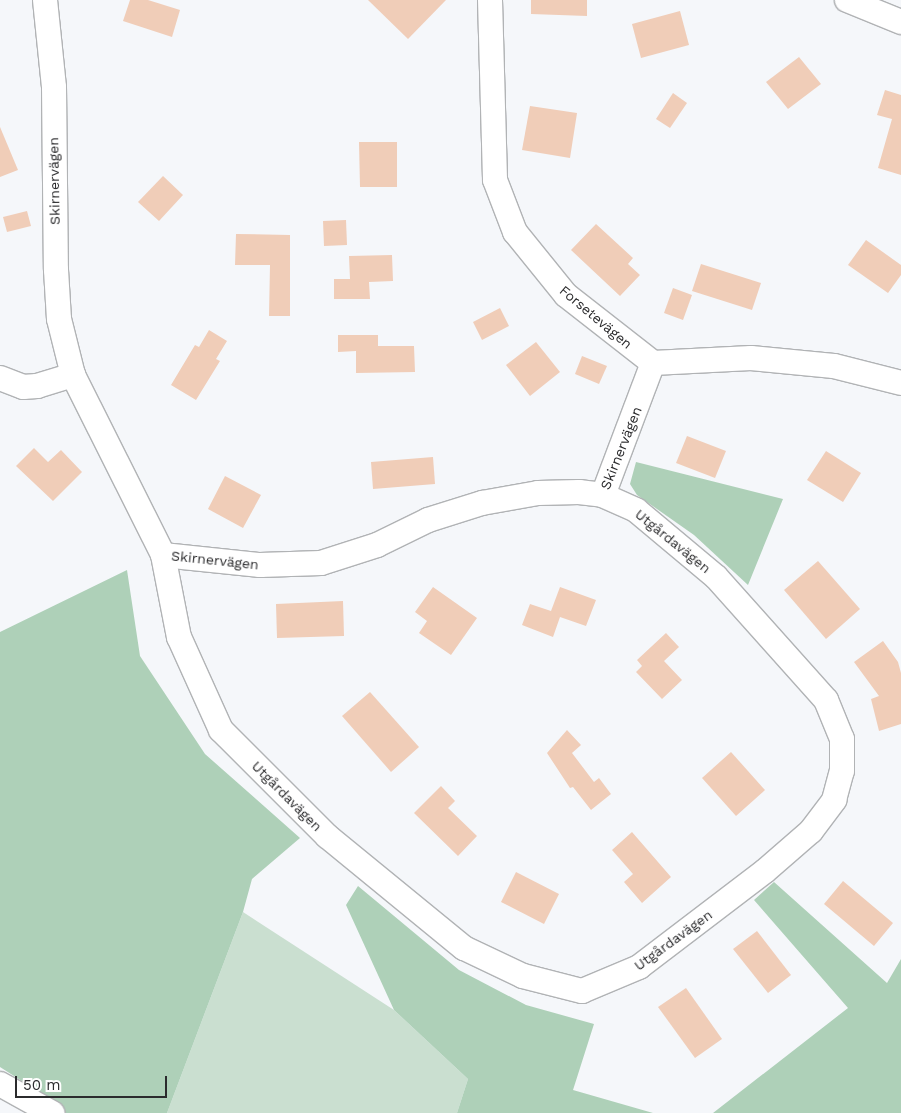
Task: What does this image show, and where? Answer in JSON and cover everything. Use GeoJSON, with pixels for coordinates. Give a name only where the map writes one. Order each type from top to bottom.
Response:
{"type":"FeatureCollection","features":[{"type":"Feature","properties":{"kind":"street","name":"Skirnervägen"},"geometry":{"type":"LineString","coordinates":[[45,0],[54,87],[56,270],[59,319],[73,375],[163,555],[260,565],[321,563],[377,545],[428,520],[482,503],[538,493],[579,492],[603,495],[653,364]]}},
{"type":"Feature","properties":{"kind":"street","name":"Forsetevägen"},"geometry":{"type":"LineString","coordinates":[[490,0],[491,135],[495,180],[503,208],[515,232],[566,295],[653,364]]}},
{"type":"Feature","properties":{"kind":"street"},"geometry":{"type":"LineString","coordinates":[[847,0],[901,22]]}},
{"type":"Feature","properties":{"kind":"street"},"geometry":{"type":"LineString","coordinates":[[653,364],[751,358],[834,366],[901,383]]}},
{"type":"Feature","properties":{"kind":"street"},"geometry":{"type":"LineString","coordinates":[[0,378],[30,387],[73,375]]}},
{"type":"Feature","properties":{"kind":"street","name":"Utgårdavägen"},"geometry":{"type":"LineString","coordinates":[[163,555],[180,637],[221,730],[327,836],[464,948],[523,976],[582,991],[639,967],[765,871],[811,831],[834,800],[842,771],[842,739],[826,700],[716,577],[636,510],[603,495]]}},
{"type":"Feature","properties":{"kind":"street"},"geometry":{"type":"LineString","coordinates":[[0,1084],[52,1113]]}},
{"type":"Feature","properties":{"kind":"green space"},"geometry":{"type":"Polygon","coordinates":[[[636,462],[783,499],[748,585],[694,535],[637,495],[630,484],[636,462]]]}},
{"type":"Feature","properties":{"kind":"green space"},"geometry":{"type":"Polygon","coordinates":[[[127,570],[140,656],[205,754],[300,838],[252,879],[243,912],[167,1113],[62,1113],[53,1101],[0,1067],[0,632],[127,570]]]}},
{"type":"Feature","properties":{"kind":"green space"},"geometry":{"type":"Polygon","coordinates":[[[774,882],[887,983],[901,959],[901,1113],[713,1113],[848,1008],[754,900],[774,882]]]}},
{"type":"Feature","properties":{"kind":"green space"},"geometry":{"type":"Polygon","coordinates":[[[358,886],[459,970],[526,1005],[594,1024],[573,1090],[653,1113],[457,1113],[468,1079],[394,1010],[346,905],[358,886]]]}},
{"type":"Feature","properties":{"kind":"green space"},"geometry":{"type":"Polygon","coordinates":[[[243,912],[394,1010],[468,1079],[457,1113],[167,1113],[243,912]]]}},
{"type":"Feature","properties":{"kind":"building"},"geometry":{"type":"Polygon","coordinates":[[[130,0],[148,0],[180,10],[172,37],[123,21],[130,0]]]}},
{"type":"Feature","properties":{"kind":"building"},"geometry":{"type":"Polygon","coordinates":[[[368,0],[446,0],[408,39],[368,0]]]}},
{"type":"Feature","properties":{"kind":"building"},"geometry":{"type":"Polygon","coordinates":[[[531,0],[587,0],[587,16],[531,14],[531,0]]]}},
{"type":"Feature","properties":{"kind":"building"},"geometry":{"type":"Polygon","coordinates":[[[680,11],[689,45],[641,58],[632,24],[680,11]]]}},
{"type":"Feature","properties":{"kind":"building"},"geometry":{"type":"Polygon","coordinates":[[[799,57],[821,84],[788,109],[766,82],[799,57]]]}},
{"type":"Feature","properties":{"kind":"building"},"geometry":{"type":"Polygon","coordinates":[[[885,90],[901,95],[901,175],[878,168],[892,119],[877,115],[885,90]]]}},
{"type":"Feature","properties":{"kind":"building"},"geometry":{"type":"Polygon","coordinates":[[[673,93],[687,103],[670,128],[656,119],[673,93]]]}},
{"type":"Feature","properties":{"kind":"building"},"geometry":{"type":"Polygon","coordinates":[[[530,106],[577,113],[570,158],[522,150],[530,106]]]}},
{"type":"Feature","properties":{"kind":"building"},"geometry":{"type":"Polygon","coordinates":[[[0,127],[18,170],[0,177],[0,127]]]}},
{"type":"Feature","properties":{"kind":"building"},"geometry":{"type":"Polygon","coordinates":[[[359,142],[397,142],[397,187],[360,187],[359,142]]]}},
{"type":"Feature","properties":{"kind":"building"},"geometry":{"type":"Polygon","coordinates":[[[163,176],[183,195],[159,221],[138,202],[163,176]]]}},
{"type":"Feature","properties":{"kind":"building"},"geometry":{"type":"Polygon","coordinates":[[[27,211],[31,226],[7,232],[3,217],[27,211]]]}},
{"type":"Feature","properties":{"kind":"building"},"geometry":{"type":"Polygon","coordinates":[[[346,220],[347,245],[324,246],[323,221],[346,220]]]}},
{"type":"Feature","properties":{"kind":"building"},"geometry":{"type":"Polygon","coordinates":[[[596,224],[633,258],[628,264],[640,275],[620,296],[571,250],[596,224]]]}},
{"type":"Feature","properties":{"kind":"building"},"geometry":{"type":"Polygon","coordinates":[[[236,234],[290,235],[290,316],[269,316],[270,265],[235,265],[236,234]]]}},
{"type":"Feature","properties":{"kind":"building"},"geometry":{"type":"Polygon","coordinates":[[[866,240],[901,265],[901,275],[888,293],[848,265],[866,240]]]}},
{"type":"Feature","properties":{"kind":"building"},"geometry":{"type":"Polygon","coordinates":[[[392,255],[393,281],[369,282],[370,299],[334,299],[334,279],[350,279],[349,256],[392,255]]]}},
{"type":"Feature","properties":{"kind":"building"},"geometry":{"type":"Polygon","coordinates":[[[701,264],[761,283],[752,310],[692,291],[701,264]]]}},
{"type":"Feature","properties":{"kind":"building"},"geometry":{"type":"Polygon","coordinates":[[[673,288],[692,295],[683,320],[664,313],[673,288]]]}},
{"type":"Feature","properties":{"kind":"building"},"geometry":{"type":"Polygon","coordinates":[[[500,308],[509,326],[482,340],[473,322],[500,308]]]}},
{"type":"Feature","properties":{"kind":"building"},"geometry":{"type":"Polygon","coordinates":[[[209,330],[227,341],[216,359],[220,361],[196,400],[171,385],[195,345],[199,347],[209,330]]]}},
{"type":"Feature","properties":{"kind":"building"},"geometry":{"type":"Polygon","coordinates":[[[338,335],[378,335],[378,346],[414,346],[415,372],[356,373],[356,351],[338,352],[338,335]]]}},
{"type":"Feature","properties":{"kind":"building"},"geometry":{"type":"Polygon","coordinates":[[[536,342],[560,372],[530,396],[506,365],[536,342]]]}},
{"type":"Feature","properties":{"kind":"building"},"geometry":{"type":"Polygon","coordinates":[[[582,356],[607,366],[599,384],[575,374],[582,356]]]}},
{"type":"Feature","properties":{"kind":"building"},"geometry":{"type":"Polygon","coordinates":[[[687,436],[726,451],[715,478],[676,463],[687,436]]]}},
{"type":"Feature","properties":{"kind":"building"},"geometry":{"type":"Polygon","coordinates":[[[34,448],[48,462],[61,450],[82,472],[53,501],[16,466],[34,448]]]}},
{"type":"Feature","properties":{"kind":"building"},"geometry":{"type":"Polygon","coordinates":[[[826,451],[861,473],[843,502],[807,480],[826,451]]]}},
{"type":"Feature","properties":{"kind":"building"},"geometry":{"type":"Polygon","coordinates":[[[433,457],[435,484],[373,489],[371,462],[433,457]]]}},
{"type":"Feature","properties":{"kind":"building"},"geometry":{"type":"Polygon","coordinates":[[[225,476],[261,495],[243,528],[208,509],[225,476]]]}},
{"type":"Feature","properties":{"kind":"building"},"geometry":{"type":"Polygon","coordinates":[[[818,561],[860,609],[826,639],[784,590],[818,561]]]}},
{"type":"Feature","properties":{"kind":"building"},"geometry":{"type":"Polygon","coordinates":[[[433,587],[477,618],[451,655],[419,633],[427,621],[415,612],[433,587]]]}},
{"type":"Feature","properties":{"kind":"building"},"geometry":{"type":"Polygon","coordinates":[[[560,587],[596,600],[586,626],[560,617],[553,637],[522,625],[530,604],[551,611],[560,587]]]}},
{"type":"Feature","properties":{"kind":"building"},"geometry":{"type":"Polygon","coordinates":[[[343,601],[344,636],[277,638],[276,604],[343,601]]]}},
{"type":"Feature","properties":{"kind":"building"},"geometry":{"type":"Polygon","coordinates":[[[666,633],[679,647],[664,661],[682,680],[662,699],[636,672],[642,666],[637,660],[666,633]]]}},
{"type":"Feature","properties":{"kind":"building"},"geometry":{"type":"Polygon","coordinates":[[[883,641],[898,662],[901,673],[901,724],[879,731],[871,699],[879,696],[854,662],[883,641]]]}},
{"type":"Feature","properties":{"kind":"building"},"geometry":{"type":"Polygon","coordinates":[[[370,692],[419,747],[391,772],[342,716],[370,692]]]}},
{"type":"Feature","properties":{"kind":"building"},"geometry":{"type":"Polygon","coordinates":[[[567,730],[581,745],[572,753],[594,782],[599,778],[611,794],[591,810],[573,787],[570,788],[547,753],[567,730]]]}},
{"type":"Feature","properties":{"kind":"building"},"geometry":{"type":"Polygon","coordinates":[[[731,752],[765,790],[736,816],[702,778],[731,752]]]}},
{"type":"Feature","properties":{"kind":"building"},"geometry":{"type":"Polygon","coordinates":[[[441,786],[455,801],[448,808],[477,836],[458,856],[414,813],[441,786]]]}},
{"type":"Feature","properties":{"kind":"building"},"geometry":{"type":"Polygon","coordinates":[[[632,832],[671,877],[642,903],[624,882],[633,874],[612,850],[632,832]]]}},
{"type":"Feature","properties":{"kind":"building"},"geometry":{"type":"Polygon","coordinates":[[[516,872],[559,894],[544,924],[501,902],[516,872]]]}},
{"type":"Feature","properties":{"kind":"building"},"geometry":{"type":"Polygon","coordinates":[[[843,881],[893,923],[874,946],[824,904],[843,881]]]}},
{"type":"Feature","properties":{"kind":"building"},"geometry":{"type":"Polygon","coordinates":[[[757,931],[791,975],[768,993],[733,949],[757,931]]]}},
{"type":"Feature","properties":{"kind":"building"},"geometry":{"type":"Polygon","coordinates":[[[686,988],[722,1039],[695,1058],[658,1007],[686,988]]]}}]}
